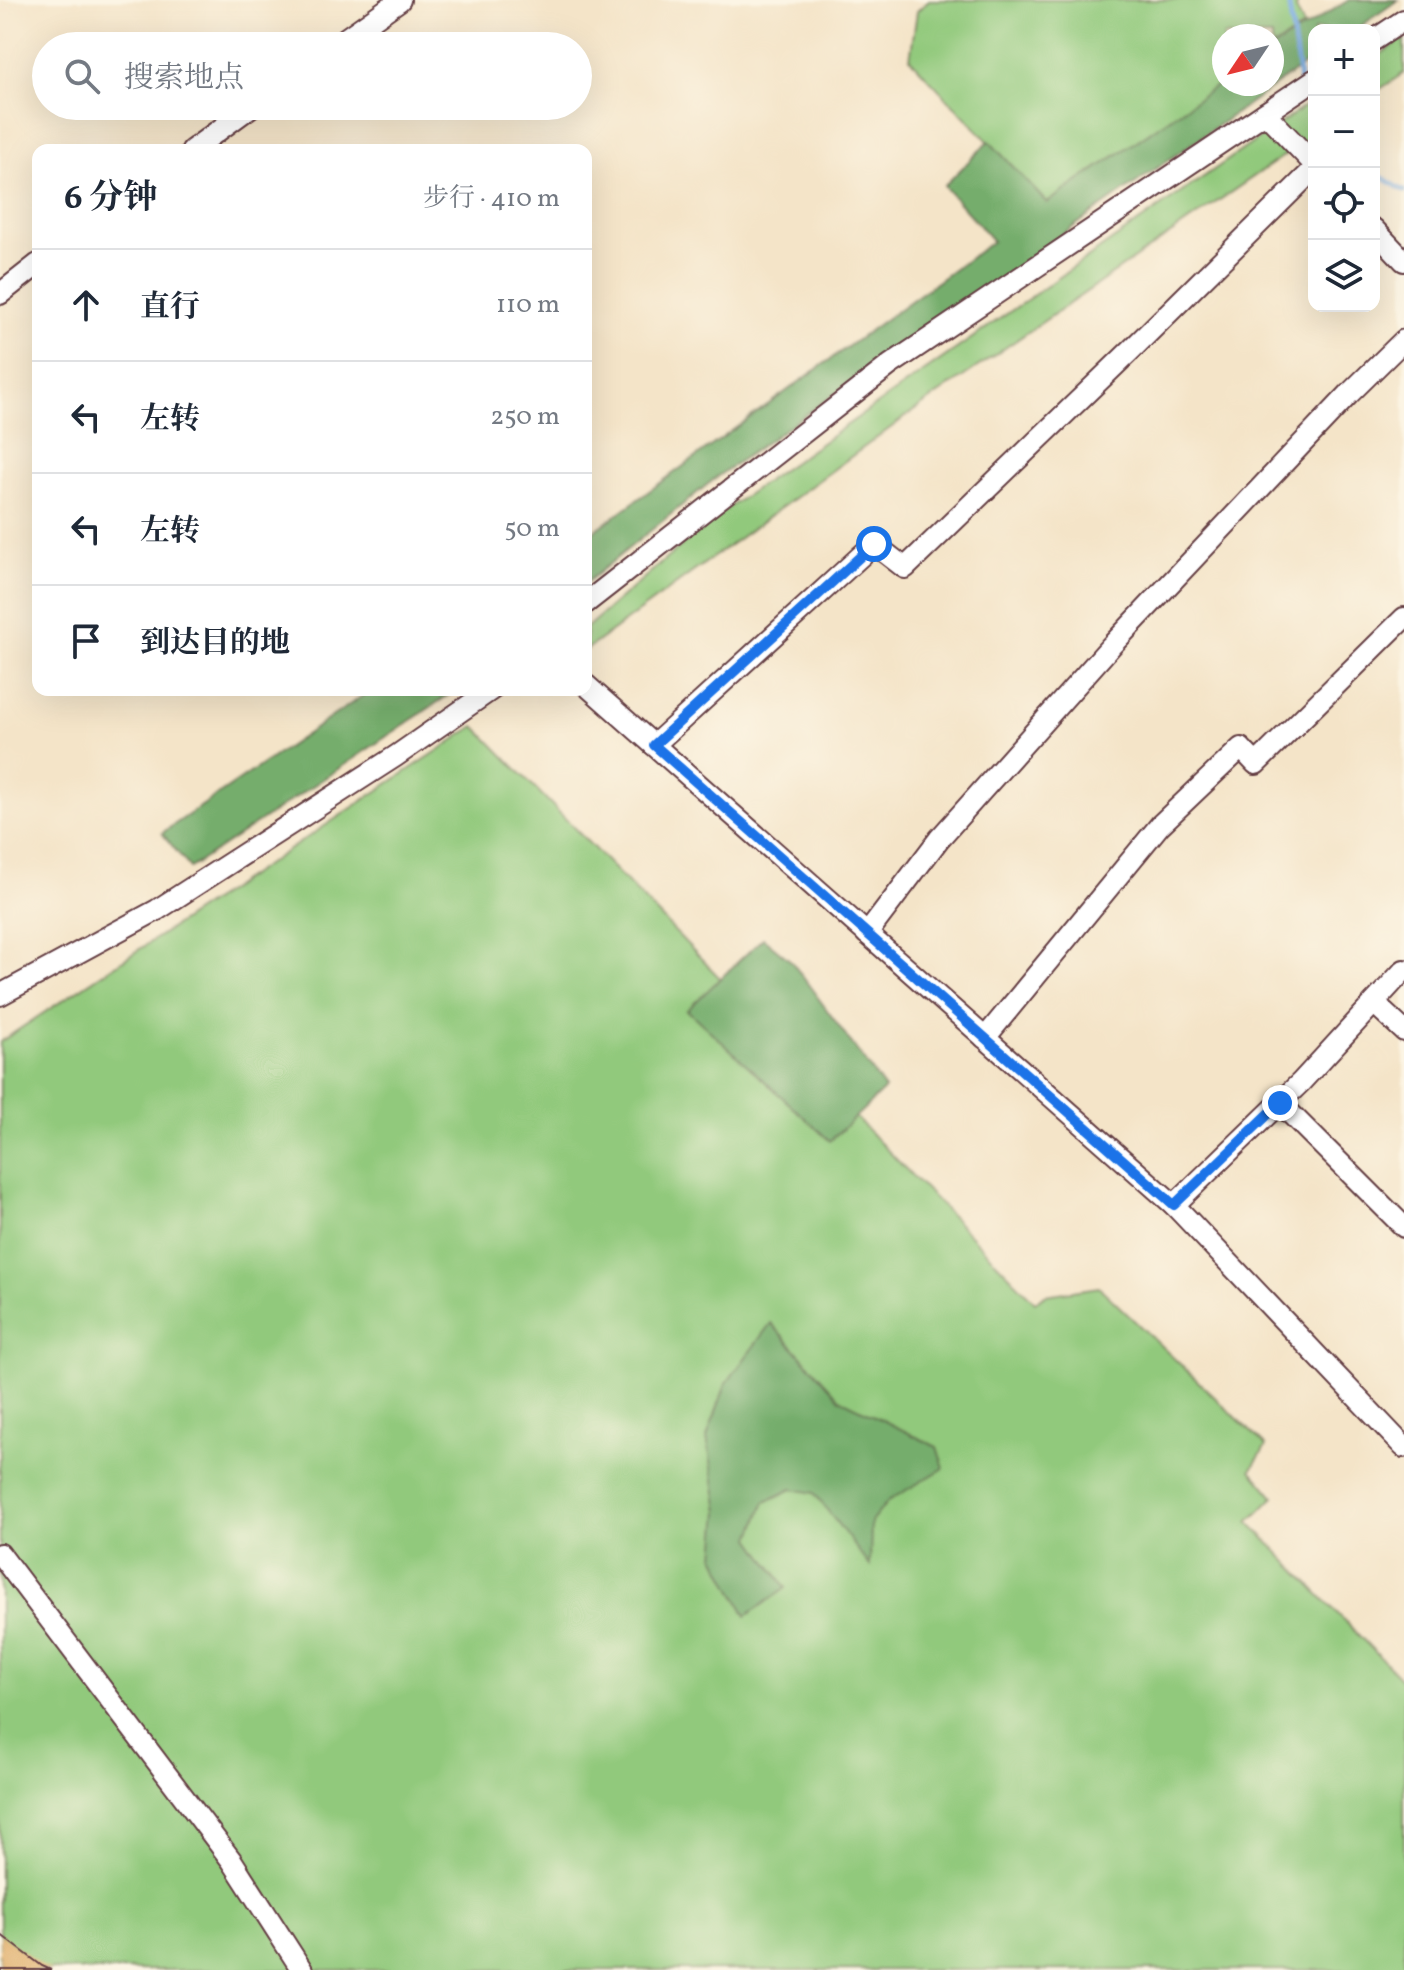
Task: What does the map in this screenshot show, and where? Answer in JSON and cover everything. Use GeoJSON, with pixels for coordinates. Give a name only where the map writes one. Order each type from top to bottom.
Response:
{"type":"FeatureCollection","features":[{"type":"Feature","properties":{"kind":"street"},"geometry":{"type":"LineString","coordinates":[[355,32],[400,0]]}},
{"type":"Feature","properties":{"kind":"street"},"geometry":{"type":"LineString","coordinates":[[1380,36],[1404,20]]}},
{"type":"Feature","properties":{"kind":"street"},"geometry":{"type":"LineString","coordinates":[[592,598],[890,365],[1308,84]]}},
{"type":"Feature","properties":{"kind":"street"},"geometry":{"type":"LineString","coordinates":[[1265,113],[1308,160]]}},
{"type":"Feature","properties":{"kind":"street"},"geometry":{"type":"LineString","coordinates":[[200,144],[233,120]]}},
{"type":"Feature","properties":{"kind":"street"},"geometry":{"type":"LineString","coordinates":[[654,745],[874,544],[905,568],[1052,428],[1313,168]]}},
{"type":"Feature","properties":{"kind":"street"},"geometry":{"type":"LineString","coordinates":[[1380,235],[1404,261]]}},
{"type":"Feature","properties":{"kind":"street"},"geometry":{"type":"LineString","coordinates":[[0,294],[32,269]]}},
{"type":"Feature","properties":{"kind":"street"},"geometry":{"type":"LineString","coordinates":[[867,934],[939,839],[1101,657],[1349,394],[1404,340]]}},
{"type":"Feature","properties":{"kind":"street"},"geometry":{"type":"LineString","coordinates":[[985,1038],[1160,825],[1241,748],[1256,764],[1404,618]]}},
{"type":"Feature","properties":{"kind":"street"},"geometry":{"type":"LineString","coordinates":[[592,690],[1174,1205],[1404,1447]]}},
{"type":"Feature","properties":{"kind":"street"},"geometry":{"type":"LineString","coordinates":[[0,995],[157,910],[396,756],[482,696]]}},
{"type":"Feature","properties":{"kind":"street"},"geometry":{"type":"LineString","coordinates":[[1174,1205],[1280,1103],[1404,970]]}},
{"type":"Feature","properties":{"kind":"street"},"geometry":{"type":"LineString","coordinates":[[1374,1003],[1404,1031]]}},
{"type":"Feature","properties":{"kind":"street"},"geometry":{"type":"LineString","coordinates":[[1280,1103],[1404,1227]]}},
{"type":"Feature","properties":{"kind":"street"},"geometry":{"type":"LineString","coordinates":[[0,1554],[232,1861],[302,1970]]}},
{"type":"Feature","properties":{"kind":"green space"},"geometry":{"type":"Polygon","coordinates":[[[929,0],[1298,0],[1296,9],[1304,26],[1284,40],[1284,24],[1212,24],[1212,89],[1047,203],[910,59],[917,11],[929,0]]]}},
{"type":"Feature","properties":{"kind":"green space"},"geometry":{"type":"Polygon","coordinates":[[[1349,0],[1398,0],[1364,24],[1310,24],[1349,0]]]}},
{"type":"Feature","properties":{"kind":"green space"},"geometry":{"type":"Polygon","coordinates":[[[1308,26],[1308,62],[1284,79],[1284,41],[1308,26]]]}},
{"type":"Feature","properties":{"kind":"green space"},"geometry":{"type":"Polygon","coordinates":[[[1404,38],[1404,73],[1380,89],[1380,55],[1404,38]]]}},
{"type":"Feature","properties":{"kind":"green space"},"geometry":{"type":"Polygon","coordinates":[[[1212,89],[1212,96],[1260,96],[718,476],[592,578],[592,533],[993,241],[944,186],[989,141],[1047,203],[1212,89]]]}},
{"type":"Feature","properties":{"kind":"green space"},"geometry":{"type":"Polygon","coordinates":[[[1308,104],[1308,139],[915,410],[592,646],[592,623],[712,519],[1308,104]]]}},
{"type":"Feature","properties":{"kind":"green space"},"geometry":{"type":"Polygon","coordinates":[[[362,696],[447,696],[190,868],[162,833],[362,696]]]}},
{"type":"Feature","properties":{"kind":"green space"},"geometry":{"type":"Polygon","coordinates":[[[475,726],[1035,1302],[1045,1295],[1099,1287],[1266,1446],[1251,1470],[1274,1497],[1249,1522],[1402,1680],[1404,1678],[1404,1970],[0,1970],[0,1042],[475,726]]]}},
{"type":"Feature","properties":{"kind":"green space"},"geometry":{"type":"Polygon","coordinates":[[[763,938],[791,961],[885,1089],[830,1141],[687,1010],[763,938]]]}},
{"type":"Feature","properties":{"kind":"green space"},"geometry":{"type":"Polygon","coordinates":[[[771,1323],[840,1399],[937,1447],[944,1468],[888,1501],[871,1522],[870,1566],[814,1493],[792,1489],[765,1502],[751,1538],[786,1588],[746,1616],[715,1556],[719,1511],[707,1437],[726,1384],[771,1323]]]}},
{"type":"Feature","properties":{"kind":"building"},"geometry":{"type":"Polygon","coordinates":[[[0,1934],[42,1966],[51,1970],[0,1970],[0,1934]]]}},
{"type":"Feature","properties":{"kind":"waterway"},"geometry":{"type":"LineString","coordinates":[[1288,0],[1300,82]]}},
{"type":"Feature","properties":{"kind":"waterway"},"geometry":{"type":"LineString","coordinates":[[1303,95],[1308,100]]}},
{"type":"Feature","properties":{"kind":"waterway"},"geometry":{"type":"LineString","coordinates":[[1380,176],[1404,191]]}},
{"type":"Feature","properties":{"kind":"route"},"geometry":{"type":"LineString","coordinates":[[874,544],[654,745],[1174,1205],[1280,1103]]}}]}
